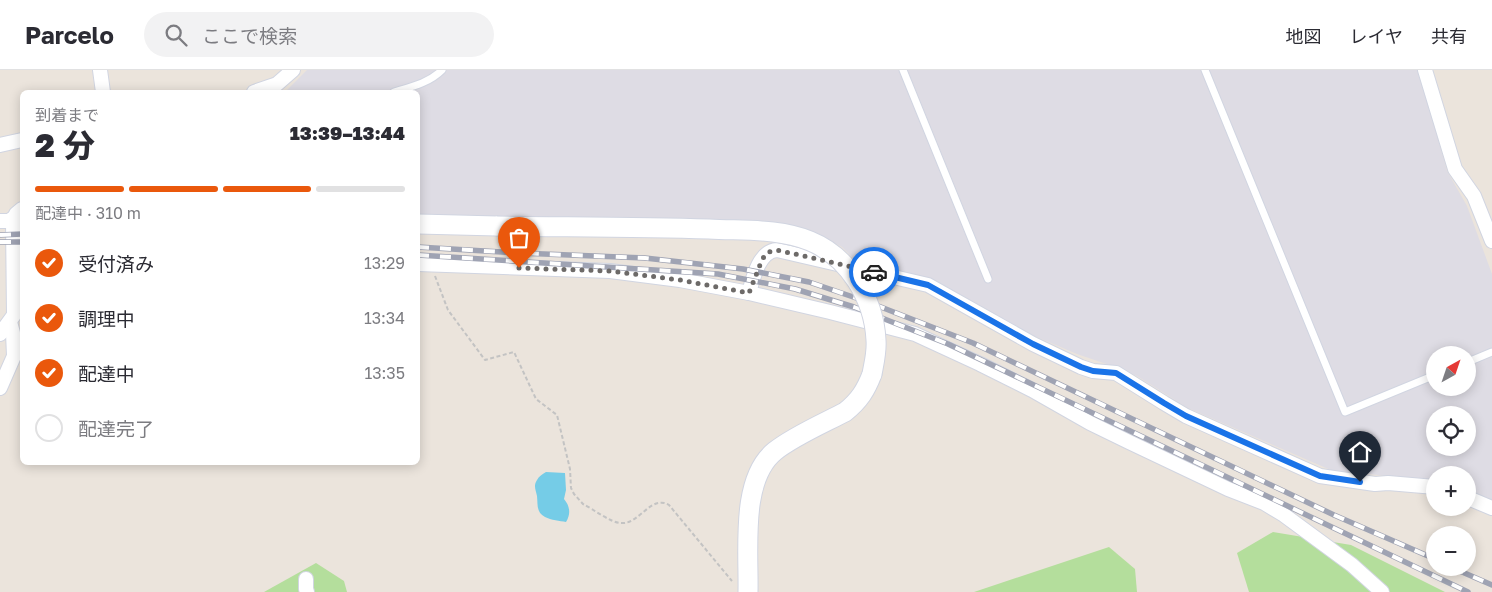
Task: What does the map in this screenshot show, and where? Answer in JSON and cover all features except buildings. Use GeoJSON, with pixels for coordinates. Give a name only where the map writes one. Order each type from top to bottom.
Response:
{"type":"FeatureCollection","features":[{"type":"Feature","properties":{"kind":"street"},"geometry":{"type":"LineString","coordinates":[[100,70],[103,90]]}},
{"type":"Feature","properties":{"kind":"street"},"geometry":{"type":"LineString","coordinates":[[260,90],[277,84],[293,70]]}},
{"type":"Feature","properties":{"kind":"street"},"geometry":{"type":"LineString","coordinates":[[1425,70],[1455,170],[1474,196],[1492,241]]}},
{"type":"Feature","properties":{"kind":"street"},"geometry":{"type":"LineString","coordinates":[[0,145],[20,140]]}},
{"type":"Feature","properties":{"kind":"street"},"geometry":{"type":"LineString","coordinates":[[0,388],[14,356],[12,318],[15,218]]}},
{"type":"Feature","properties":{"kind":"street"},"geometry":{"type":"LineString","coordinates":[[420,224],[765,231],[785,233],[812,242],[833,254],[843,264],[855,279],[872,311],[876,341],[872,374],[865,392],[853,406],[784,445],[774,452],[759,470],[751,495],[742,588]]}},
{"type":"Feature","properties":{"kind":"street"},"geometry":{"type":"LineString","coordinates":[[749,293],[764,256],[771,250],[928,285],[1033,344],[1081,367],[1093,371],[1116,373],[1186,416],[1320,476],[1375,484],[1388,483],[1426,486]]}},
{"type":"Feature","properties":{"kind":"street"},"geometry":{"type":"LineString","coordinates":[[420,264],[610,271],[680,280],[749,293],[915,334],[1032,390],[1090,423],[1129,442],[1228,489],[1264,503],[1284,515],[1352,565],[1382,592]]}},
{"type":"Feature","properties":{"kind":"street"},"geometry":{"type":"LineString","coordinates":[[0,334],[12,318]]}},
{"type":"Feature","properties":{"kind":"street"},"geometry":{"type":"LineString","coordinates":[[1476,501],[1492,508]]}},
{"type":"Feature","properties":{"kind":"lane"},"geometry":{"type":"LineString","coordinates":[[400,90],[422,83],[434,77],[442,70]]}},
{"type":"Feature","properties":{"kind":"lane"},"geometry":{"type":"LineString","coordinates":[[903,70],[988,279]]}},
{"type":"Feature","properties":{"kind":"lane"},"geometry":{"type":"LineString","coordinates":[[1205,70],[1346,412],[1426,379]]}},
{"type":"Feature","properties":{"kind":"lane"},"geometry":{"type":"LineString","coordinates":[[1476,359],[1492,352]]}},
{"type":"Feature","properties":{"kind":"path"},"geometry":{"type":"LineString","coordinates":[[434,265],[437,284],[448,310],[485,360],[514,352],[536,399],[557,415],[570,469],[571,488],[579,500],[621,523],[628,522],[658,502],[663,502],[669,506],[742,588]]}},
{"type":"Feature","properties":{"kind":"shaded area"},"geometry":{"type":"Polygon","coordinates":[[[307,70],[1419,70],[1447,171],[1467,206],[1492,274],[1492,501],[1476,494],[1476,466],[1426,466],[1426,479],[1333,471],[1188,408],[1137,376],[1077,354],[855,260],[842,247],[825,237],[802,229],[420,218],[420,90],[287,90],[307,70]]]}},
{"type":"Feature","properties":{"kind":"green space"},"geometry":{"type":"Polygon","coordinates":[[[1273,532],[1351,545],[1445,592],[1249,592],[1237,553],[1273,532]]]}},
{"type":"Feature","properties":{"kind":"green space"},"geometry":{"type":"Polygon","coordinates":[[[1109,547],[1135,569],[1137,592],[974,592],[1109,547]]]}},
{"type":"Feature","properties":{"kind":"green space"},"geometry":{"type":"Polygon","coordinates":[[[316,563],[344,581],[347,592],[264,592],[316,563]]]}},
{"type":"Feature","properties":{"kind":"water"},"geometry":{"type":"Polygon","coordinates":[[[546,472],[565,473],[566,490],[564,499],[568,504],[569,510],[566,522],[547,518],[539,511],[535,484],[539,477],[546,472]]]}},
{"type":"Feature","properties":{"kind":"railway"},"geometry":{"type":"LineString","coordinates":[[0,235],[20,234]]}},
{"type":"Feature","properties":{"kind":"railway"},"geometry":{"type":"LineString","coordinates":[[0,242],[20,242]]}},
{"type":"Feature","properties":{"kind":"railway"},"geometry":{"type":"LineString","coordinates":[[420,247],[645,258],[743,269],[809,282],[868,302],[973,343],[1334,515],[1426,555]]}},
{"type":"Feature","properties":{"kind":"railway"},"geometry":{"type":"LineString","coordinates":[[420,255],[718,274],[795,289],[854,307],[948,344],[1468,592]]}},
{"type":"Feature","properties":{"kind":"railway"},"geometry":{"type":"LineString","coordinates":[[1471,576],[1492,585]]}},
{"type":"Feature","properties":{"kind":"way so far"},"geometry":{"type":"LineString","coordinates":[[519,268],[610,271],[680,280],[749,293],[764,256],[771,250],[874,272]]}},
{"type":"Feature","properties":{"kind":"route"},"geometry":{"type":"LineString","coordinates":[[874,272],[928,285],[1033,344],[1081,367],[1093,371],[1116,373],[1186,416],[1320,476],[1360,482]]}}]}
